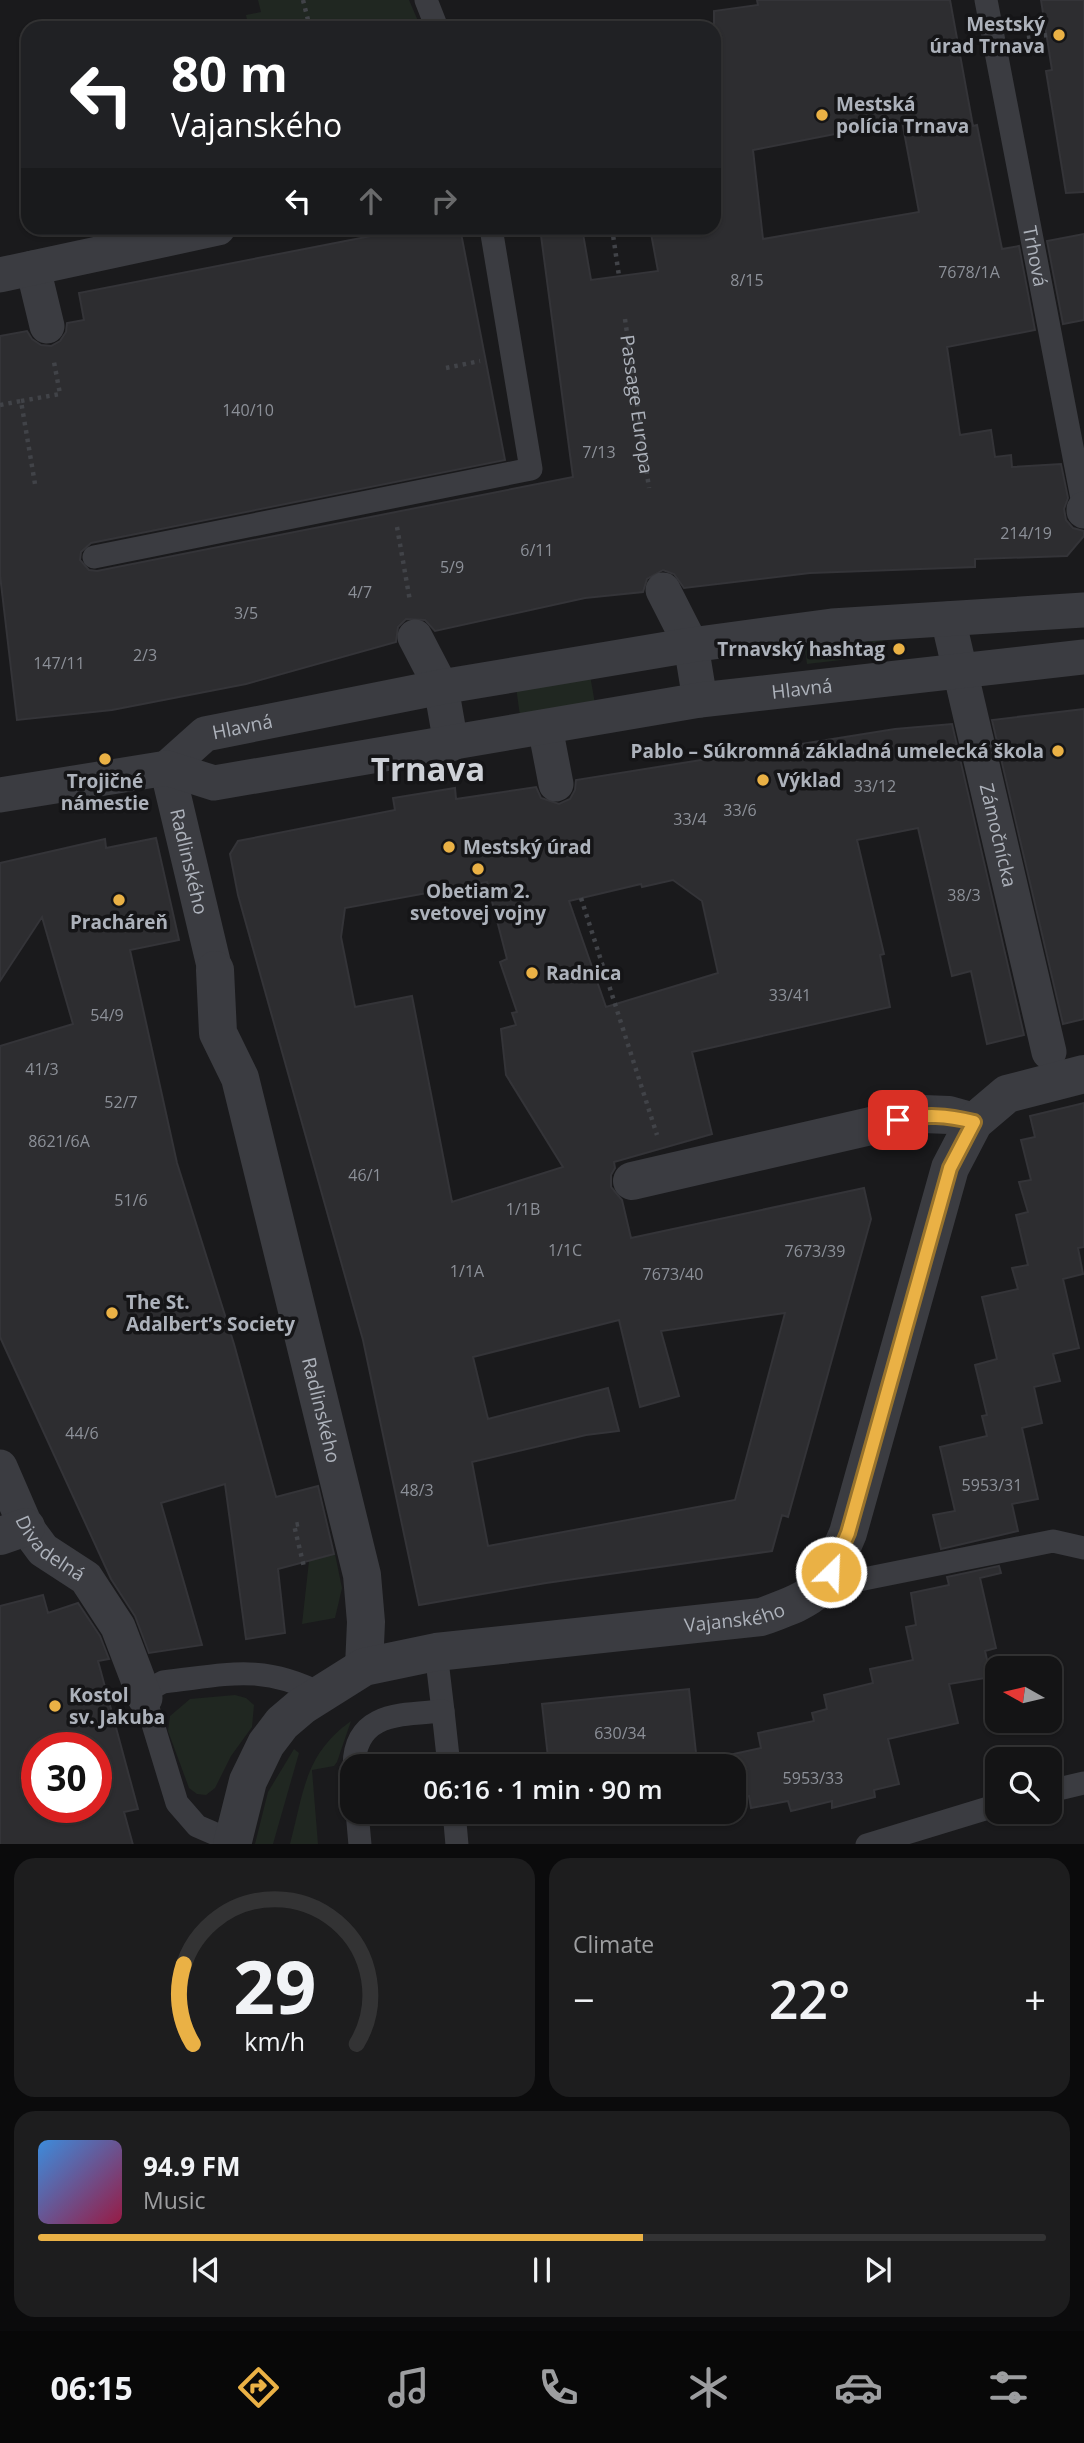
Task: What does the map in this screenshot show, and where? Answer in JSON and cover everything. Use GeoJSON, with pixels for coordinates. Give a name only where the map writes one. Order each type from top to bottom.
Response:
{"type":"FeatureCollection","features":[{"type":"Feature","properties":{"kind":"street"},"geometry":{"type":"LineString","coordinates":[[50,343],[17,272],[157,235]]}},
{"type":"Feature","properties":{"kind":"street"},"geometry":{"type":"LineString","coordinates":[[663,590],[691,645],[699,701]]}},
{"type":"Feature","properties":{"kind":"street","name":"Hlavná"},"geometry":{"type":"LineString","coordinates":[[167,768],[205,734],[441,687],[691,645],[832,626],[1084,610]]}},
{"type":"Feature","properties":{"kind":"street","name":"Zámočnícka"},"geometry":{"type":"LineString","coordinates":[[948,619],[1049,1052]]}},
{"type":"Feature","properties":{"kind":"street"},"geometry":{"type":"LineString","coordinates":[[415,636],[441,687],[451,744]]}},
{"type":"Feature","properties":{"kind":"street","name":"Hlavná"},"geometry":{"type":"LineString","coordinates":[[167,768],[214,783],[699,701],[959,668],[1084,657]]}},
{"type":"Feature","properties":{"kind":"street"},"geometry":{"type":"LineString","coordinates":[[545,727],[556,784]]}},
{"type":"Feature","properties":{"kind":"street"},"geometry":{"type":"LineString","coordinates":[[0,795],[167,768]]}},
{"type":"Feature","properties":{"kind":"street","name":"Radlinského"},"geometry":{"type":"LineString","coordinates":[[167,768],[215,970],[218,1032],[240,1078],[362,1575],[366,1622],[364,1667]]}},
{"type":"Feature","properties":{"kind":"street"},"geometry":{"type":"LineString","coordinates":[[824,1587],[848,1533],[950,1168],[974,1122],[1007,1094],[1084,1074]]}},
{"type":"Feature","properties":{"kind":"street"},"geometry":{"type":"LineString","coordinates":[[632,1181],[923,1114],[949,1115],[974,1122]]}},
{"type":"Feature","properties":{"kind":"street","name":"Divadelná"},"geometry":{"type":"LineString","coordinates":[[0,1467],[13,1531],[86,1578],[118,1628],[145,1698]]}},
{"type":"Feature","properties":{"kind":"street","name":"Vajanského"},"geometry":{"type":"LineString","coordinates":[[364,1667],[436,1652],[761,1617],[796,1605],[824,1587]]}},
{"type":"Feature","properties":{"kind":"street"},"geometry":{"type":"LineString","coordinates":[[232,1843],[248,1781],[266,1744],[282,1723],[364,1667]]}},
{"type":"Feature","properties":{"kind":"lane"},"geometry":{"type":"LineString","coordinates":[[426,0],[434,21]]}},
{"type":"Feature","properties":{"kind":"lane","name":"Trhová"},"geometry":{"type":"LineString","coordinates":[[986,0],[1084,510]]}},
{"type":"Feature","properties":{"kind":"lane"},"geometry":{"type":"LineString","coordinates":[[94,557],[531,469],[492,235]]}},
{"type":"Feature","properties":{"kind":"lane"},"geometry":{"type":"LineString","coordinates":[[824,1587],[1053,1541],[1084,1548]]}},
{"type":"Feature","properties":{"kind":"lane"},"geometry":{"type":"LineString","coordinates":[[436,1652],[448,1754]]}},
{"type":"Feature","properties":{"kind":"lane"},"geometry":{"type":"LineString","coordinates":[[232,1843],[197,1826],[177,1803],[145,1698],[152,1688],[163,1682],[258,1672],[300,1683],[321,1694]]}},
{"type":"Feature","properties":{"kind":"lane"},"geometry":{"type":"LineString","coordinates":[[356,1754],[359,1741],[370,1724],[389,1717],[443,1711]]}},
{"type":"Feature","properties":{"kind":"lane"},"geometry":{"type":"LineString","coordinates":[[1062,1788],[1084,1783]]}},
{"type":"Feature","properties":{"kind":"lane"},"geometry":{"type":"LineString","coordinates":[[867,1844],[985,1809]]}},
{"type":"Feature","properties":{"kind":"lane"},"geometry":{"type":"LineString","coordinates":[[359,1824],[360,1844]]}},
{"type":"Feature","properties":{"kind":"lane"},"geometry":{"type":"LineString","coordinates":[[455,1824],[457,1844]]}},
{"type":"Feature","properties":{"kind":"path"},"geometry":{"type":"LineString","coordinates":[[303,0],[308,21]]}},
{"type":"Feature","properties":{"kind":"path"},"geometry":{"type":"LineString","coordinates":[[613,235],[619,276]]}},
{"type":"Feature","properties":{"kind":"path","name":"Passage Europa"},"geometry":{"type":"LineString","coordinates":[[625,319],[649,488]]}},
{"type":"Feature","properties":{"kind":"path"},"geometry":{"type":"LineString","coordinates":[[0,405],[60,394],[50,343]]}},
{"type":"Feature","properties":{"kind":"path"},"geometry":{"type":"LineString","coordinates":[[446,368],[471,363]]}},
{"type":"Feature","properties":{"kind":"path"},"geometry":{"type":"LineString","coordinates":[[20,401],[35,484]]}},
{"type":"Feature","properties":{"kind":"path"},"geometry":{"type":"LineString","coordinates":[[396,516],[415,636]]}},
{"type":"Feature","properties":{"kind":"path"},"geometry":{"type":"LineString","coordinates":[[581,898],[668,1172]]}},
{"type":"Feature","properties":{"kind":"path"},"geometry":{"type":"LineString","coordinates":[[299,1524],[294,1525],[304,1567]]}},
{"type":"Feature","properties":{"kind":"shaded area"},"geometry":{"type":"Polygon","coordinates":[[[258,0],[409,0],[418,21],[247,21],[246,15],[261,12],[258,0]]]}},
{"type":"Feature","properties":{"kind":"shaded area"},"geometry":{"type":"Polygon","coordinates":[[[882,633],[884,655],[807,664],[804,642],[882,633]]]}},
{"type":"Feature","properties":{"kind":"shaded area"},"geometry":{"type":"Polygon","coordinates":[[[590,675],[595,704],[520,716],[516,687],[590,675]]]}},
{"type":"Feature","properties":{"kind":"shaded area"},"geometry":{"type":"Polygon","coordinates":[[[335,1554],[342,1588],[335,1618],[302,1624],[309,1561],[335,1554]]]}},
{"type":"Feature","properties":{"kind":"shaded area"},"geometry":{"type":"Polygon","coordinates":[[[235,1695],[246,1698],[254,1705],[252,1727],[231,1756],[215,1788],[206,1795],[197,1794],[189,1788],[168,1731],[170,1716],[190,1699],[235,1695]]]}},
{"type":"Feature","properties":{"kind":"shaded area"},"geometry":{"type":"Polygon","coordinates":[[[351,1721],[334,1766],[312,1770],[318,1844],[290,1844],[303,1791],[315,1761],[335,1734],[351,1721]]]}},
{"type":"Feature","properties":{"kind":"shaded area"},"geometry":{"type":"Polygon","coordinates":[[[294,1749],[299,1753],[273,1844],[255,1844],[268,1792],[294,1749]]]}},
{"type":"Feature","properties":{"kind":"building"},"geometry":{"type":"Polygon","coordinates":[[[757,0],[950,0],[973,126],[977,125],[1002,249],[1019,246],[1035,330],[947,347],[960,435],[991,430],[995,457],[1011,455],[1012,467],[1061,464],[1068,498],[1064,509],[1066,520],[1073,528],[1084,531],[1084,536],[1067,556],[975,559],[975,567],[810,573],[684,588],[674,574],[663,570],[647,579],[643,592],[585,598],[435,631],[425,620],[406,619],[398,627],[396,642],[246,684],[112,710],[17,720],[0,575],[0,336],[27,331],[32,339],[41,345],[51,346],[60,341],[66,332],[67,323],[84,320],[79,293],[376,235],[461,235],[505,460],[91,543],[81,552],[80,560],[89,570],[97,571],[573,477],[541,235],[583,235],[591,280],[658,271],[651,235],[721,235],[721,21],[714,21],[714,11],[758,5],[757,0]],[[902,121],[753,150],[763,239],[919,212],[902,121]]]}},
{"type":"Feature","properties":{"kind":"building"},"geometry":{"type":"Polygon","coordinates":[[[1041,0],[1084,0],[1084,192],[1066,193],[1046,71],[1052,70],[1041,0]]]}},
{"type":"Feature","properties":{"kind":"building"},"geometry":{"type":"Polygon","coordinates":[[[1084,234],[1084,320],[1063,324],[1047,241],[1084,234]]]}},
{"type":"Feature","properties":{"kind":"building"},"geometry":{"type":"Polygon","coordinates":[[[1084,709],[1084,1019],[1063,1024],[992,720],[1084,709]]]}},
{"type":"Feature","properties":{"kind":"building"},"geometry":{"type":"Polygon","coordinates":[[[952,724],[1024,1035],[987,1044],[971,971],[952,976],[918,828],[857,840],[884,954],[880,955],[890,1007],[692,1052],[712,1134],[614,1162],[615,1168],[611,1175],[611,1187],[622,1200],[631,1238],[864,1188],[871,1219],[788,1517],[782,1515],[772,1551],[546,1583],[419,1605],[363,1340],[238,895],[230,854],[238,841],[395,810],[393,798],[455,788],[456,799],[536,787],[541,798],[559,804],[570,799],[576,780],[895,729],[952,724]],[[673,880],[642,887],[641,884],[569,901],[606,1007],[718,973],[702,901],[673,880]],[[487,882],[345,908],[341,937],[355,1007],[412,996],[452,1202],[563,1167],[506,1075],[501,1029],[516,1025],[512,1013],[517,1012],[500,962],[507,959],[487,882]],[[785,1313],[661,1331],[679,1396],[640,1407],[619,1320],[473,1357],[488,1419],[608,1388],[619,1431],[586,1435],[472,1462],[488,1546],[735,1500],[785,1313]]]}},
{"type":"Feature","properties":{"kind":"building"},"geometry":{"type":"Polygon","coordinates":[[[156,838],[179,940],[130,950],[177,1163],[234,1344],[276,1497],[318,1486],[334,1554],[278,1569],[285,1633],[246,1639],[225,1484],[161,1503],[202,1645],[149,1653],[135,1616],[111,1579],[0,1337],[0,1046],[73,1024],[42,917],[0,981],[0,863],[105,839],[106,848],[156,838]]]}},
{"type":"Feature","properties":{"kind":"building"},"geometry":{"type":"Polygon","coordinates":[[[1084,1103],[1084,1247],[1078,1248],[1083,1274],[1063,1279],[1079,1348],[1053,1354],[1060,1381],[1034,1387],[1042,1423],[1022,1428],[1038,1499],[1012,1504],[1018,1531],[941,1549],[933,1515],[955,1511],[940,1447],[987,1436],[982,1416],[987,1415],[975,1365],[997,1359],[982,1297],[1018,1289],[1012,1268],[1028,1265],[1016,1215],[1028,1212],[1019,1182],[1031,1180],[1021,1140],[1035,1137],[1030,1116],[1084,1103]]]}},
{"type":"Feature","properties":{"kind":"building"},"geometry":{"type":"Polygon","coordinates":[[[999,1566],[1001,1573],[980,1578],[996,1648],[985,1651],[985,1678],[949,1684],[958,1723],[888,1739],[899,1784],[874,1790],[875,1797],[832,1808],[832,1801],[791,1811],[788,1801],[751,1808],[749,1796],[746,1796],[746,1754],[734,1754],[761,1748],[758,1733],[814,1721],[812,1713],[827,1709],[824,1695],[873,1683],[870,1669],[913,1660],[906,1627],[916,1625],[911,1593],[949,1585],[947,1577],[999,1566]]]}},
{"type":"Feature","properties":{"kind":"building","name":"Kostol sv. Jakuba"},"geometry":{"type":"Polygon","coordinates":[[[43,1595],[48,1613],[78,1603],[100,1636],[109,1659],[98,1661],[138,1809],[124,1812],[133,1844],[0,1844],[0,1606],[43,1595]]]}},
{"type":"Feature","properties":{"kind":"building"},"geometry":{"type":"Polygon","coordinates":[[[689,1689],[696,1754],[548,1754],[542,1704],[689,1689]]]}},
{"type":"Feature","properties":{"kind":"place","name":"Mestský úrad Trnava"},"geometry":{"type":"Point","coordinates":[1059,35]}},
{"type":"Feature","properties":{"kind":"place","name":"Mestská polícia Trnava"},"geometry":{"type":"Point","coordinates":[822,115]}},
{"type":"Feature","properties":{"kind":"place","name":"Trnavský hashtag"},"geometry":{"type":"Point","coordinates":[899,649]}},
{"type":"Feature","properties":{"kind":"place","name":"Pablo – Súkromná základná umelecká škola"},"geometry":{"type":"Point","coordinates":[1058,751]}},
{"type":"Feature","properties":{"kind":"place","name":"Trojičné námestie"},"geometry":{"type":"Point","coordinates":[105,759]}},
{"type":"Feature","properties":{"kind":"place","name":"Výklad"},"geometry":{"type":"Point","coordinates":[763,780]}},
{"type":"Feature","properties":{"kind":"place","name":"Mestský úrad"},"geometry":{"type":"Point","coordinates":[449,847]}},
{"type":"Feature","properties":{"kind":"place","name":"Obetiam 2. svetovej vojny"},"geometry":{"type":"Point","coordinates":[478,869]}},
{"type":"Feature","properties":{"kind":"place","name":"Pracháreň"},"geometry":{"type":"Point","coordinates":[119,900]}},
{"type":"Feature","properties":{"kind":"place","name":"Radnica"},"geometry":{"type":"Point","coordinates":[532,973]}},
{"type":"Feature","properties":{"kind":"place","name":"The St. Adalbert’s Society"},"geometry":{"type":"Point","coordinates":[112,1313]}},
{"type":"Feature","properties":{"kind":"place","name":"Kostol sv. Jakuba"},"geometry":{"type":"Point","coordinates":[55,1706]}},
{"type":"Feature","properties":{"kind":"district","name":"Trnava"},"geometry":{"type":"Point","coordinates":[428,768]}},
{"type":"Feature","properties":{"kind":"route"},"geometry":{"type":"LineString","coordinates":[[831,1572],[848,1533],[950,1168],[974,1122],[949,1115],[923,1114],[898,1120]]}}]}
